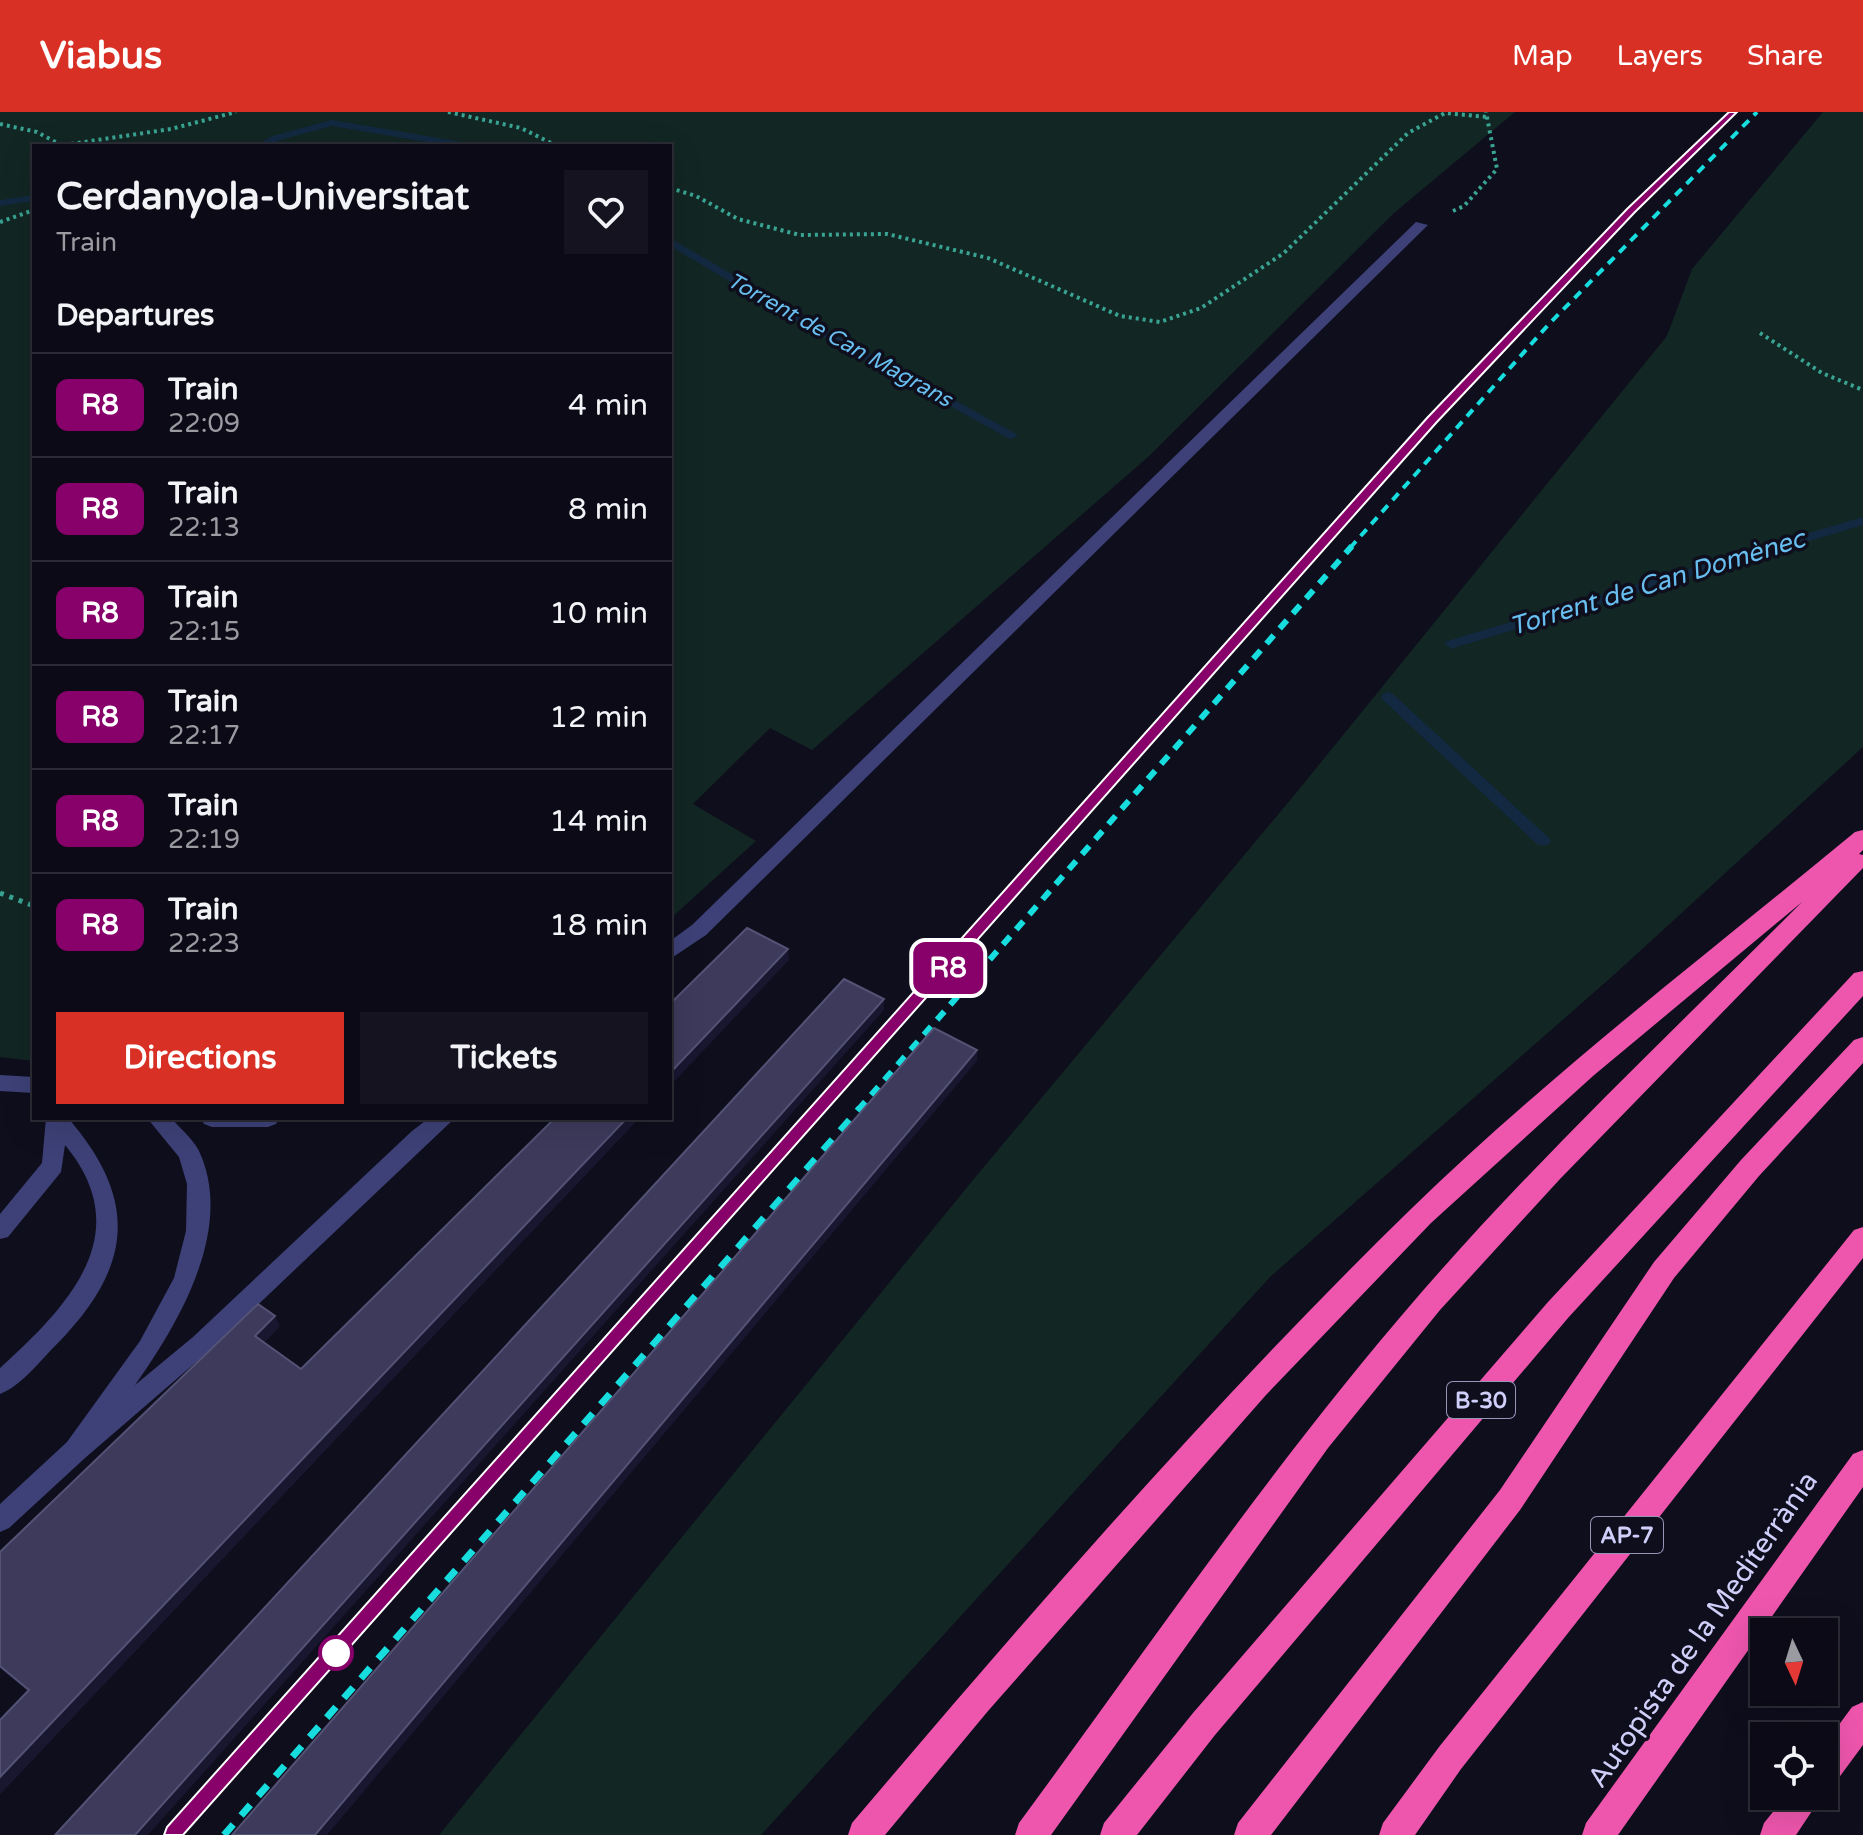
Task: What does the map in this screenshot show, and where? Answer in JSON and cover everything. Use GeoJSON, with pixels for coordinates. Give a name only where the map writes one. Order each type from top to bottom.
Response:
{"type":"FeatureCollection","features":[{"type":"Feature","properties":{"kind":"highway"},"geometry":{"type":"LineString","coordinates":[[864,1835],[977,1700],[1256,1386],[1422,1215],[1584,1069],[1863,838]]}},
{"type":"Feature","properties":{"kind":"highway"},"geometry":{"type":"LineString","coordinates":[[1031,1835],[1318,1439],[1430,1302],[1551,1171],[1863,853]]}},
{"type":"Feature","properties":{"kind":"highway","name":"B-30"},"geometry":{"type":"LineString","coordinates":[[1116,1835],[1204,1724],[1558,1310],[1863,980]]}},
{"type":"Feature","properties":{"kind":"highway"},"geometry":{"type":"LineString","coordinates":[[1250,1835],[1510,1500],[1664,1270],[1750,1168],[1863,1047]]}},
{"type":"Feature","properties":{"kind":"highway","name":"AP-7"},"geometry":{"type":"LineString","coordinates":[[1395,1835],[1450,1758],[1863,1238]]}},
{"type":"Feature","properties":{"kind":"highway","name":"Autopista de la Mediterrània"},"geometry":{"type":"LineString","coordinates":[[1598,1835],[1863,1463]]}},
{"type":"Feature","properties":{"kind":"highway"},"geometry":{"type":"LineString","coordinates":[[1838,1753],[1863,1718]]}},
{"type":"Feature","properties":{"kind":"highway"},"geometry":{"type":"LineString","coordinates":[[1776,1835],[1795,1810]]}},
{"type":"Feature","properties":{"kind":"lane"},"geometry":{"type":"LineString","coordinates":[[672,949],[710,919],[1421,225]]}},
{"type":"Feature","properties":{"kind":"lane"},"geometry":{"type":"LineString","coordinates":[[0,1083],[32,1085]]}},
{"type":"Feature","properties":{"kind":"lane"},"geometry":{"type":"LineString","coordinates":[[0,1230],[53,1166],[57,1120]]}},
{"type":"Feature","properties":{"kind":"lane"},"geometry":{"type":"LineString","coordinates":[[0,1383],[59,1329],[90,1289],[108,1236],[105,1197],[93,1165],[58,1120]]}},
{"type":"Feature","properties":{"kind":"lane"},"geometry":{"type":"LineString","coordinates":[[76,1450],[148,1348],[185,1280],[197,1231],[198,1184],[189,1153],[160,1120]]}},
{"type":"Feature","properties":{"kind":"lane"},"geometry":{"type":"LineString","coordinates":[[0,1520],[76,1450],[201,1344],[441,1120]]}},
{"type":"Feature","properties":{"kind":"path"},"geometry":{"type":"LineString","coordinates":[[66,144],[171,129],[236,112]]}},
{"type":"Feature","properties":{"kind":"path"},"geometry":{"type":"LineString","coordinates":[[448,112],[521,128],[553,144]]}},
{"type":"Feature","properties":{"kind":"path"},"geometry":{"type":"LineString","coordinates":[[672,189],[696,196],[738,219],[800,235],[887,234],[988,258],[1120,316],[1160,322],[1201,308],[1284,253],[1408,133],[1445,113],[1486,114],[1497,169],[1464,206],[1421,225]]}},
{"type":"Feature","properties":{"kind":"path"},"geometry":{"type":"LineString","coordinates":[[0,124],[37,132],[57,144]]}},
{"type":"Feature","properties":{"kind":"path"},"geometry":{"type":"LineString","coordinates":[[0,222],[32,211]]}},
{"type":"Feature","properties":{"kind":"path"},"geometry":{"type":"LineString","coordinates":[[1760,333],[1802,364],[1837,382],[1863,390]]}},
{"type":"Feature","properties":{"kind":"path"},"geometry":{"type":"LineString","coordinates":[[0,893],[32,905]]}},
{"type":"Feature","properties":{"kind":"green space"},"geometry":{"type":"Polygon","coordinates":[[[0,112],[1515,112],[1394,213],[1148,457],[812,750],[770,728],[693,804],[756,841],[672,917],[672,144],[32,144],[32,1061],[0,1057],[0,112]]]}},
{"type":"Feature","properties":{"kind":"green space"},"geometry":{"type":"Polygon","coordinates":[[[1823,112],[1863,112],[1863,747],[1616,973],[1270,1277],[761,1835],[439,1835],[973,1180],[1296,793],[1667,336],[1692,269],[1823,112]]]}},
{"type":"Feature","properties":{"kind":"building"},"geometry":{"type":"Polygon","coordinates":[[[747,928],[788,949],[672,1071],[672,1002],[747,928]]]}},
{"type":"Feature","properties":{"kind":"building"},"geometry":{"type":"Polygon","coordinates":[[[844,979],[884,999],[135,1835],[55,1835],[844,979]]]}},
{"type":"Feature","properties":{"kind":"building"},"geometry":{"type":"Polygon","coordinates":[[[934,1028],[977,1050],[315,1835],[232,1835],[934,1028]]]}},
{"type":"Feature","properties":{"kind":"building"},"geometry":{"type":"Polygon","coordinates":[[[553,1120],[625,1120],[0,1777],[0,1720],[29,1690],[0,1666],[0,1552],[258,1304],[275,1316],[255,1336],[301,1369],[553,1120]]]}},
{"type":"Feature","properties":{"kind":"waterway","name":"Torrent de Can Magrans"},"geometry":{"type":"LineString","coordinates":[[264,144],[332,123],[456,144]]}},
{"type":"Feature","properties":{"kind":"waterway","name":"Torrent de Can Magrans"},"geometry":{"type":"LineString","coordinates":[[0,203],[32,198]]}},
{"type":"Feature","properties":{"kind":"waterway","name":"Torrent de Can Magrans"},"geometry":{"type":"LineString","coordinates":[[672,242],[821,331],[1012,435]]}},
{"type":"Feature","properties":{"kind":"waterway","name":"Torrent de Can Domènec"},"geometry":{"type":"LineString","coordinates":[[1452,644],[1863,521]]}},
{"type":"Feature","properties":{"kind":"waterway"},"geometry":{"type":"LineString","coordinates":[[1388,697],[1543,841]]}},
{"type":"Feature","properties":{"kind":"railway"},"geometry":{"type":"LineString","coordinates":[[1318,548],[1521,326],[1732,112]]}},
{"type":"Feature","properties":{"kind":"railway"},"geometry":{"type":"LineString","coordinates":[[1350,548],[1549,324],[1757,112]]}},
{"type":"Feature","properties":{"kind":"railway"},"geometry":{"type":"LineString","coordinates":[[819,1110],[1320,546]]}},
{"type":"Feature","properties":{"kind":"railway"},"geometry":{"type":"LineString","coordinates":[[858,1110],[1352,546]]}},
{"type":"Feature","properties":{"kind":"railway"},"geometry":{"type":"LineString","coordinates":[[175,1835],[821,1108]]}},
{"type":"Feature","properties":{"kind":"railway"},"geometry":{"type":"LineString","coordinates":[[224,1835],[860,1108]]}},
{"type":"Feature","properties":{"kind":"train","name":"R8"},"geometry":{"type":"LineString","coordinates":[[175,1835],[1432,420],[1631,211],[1732,112]]}}]}
